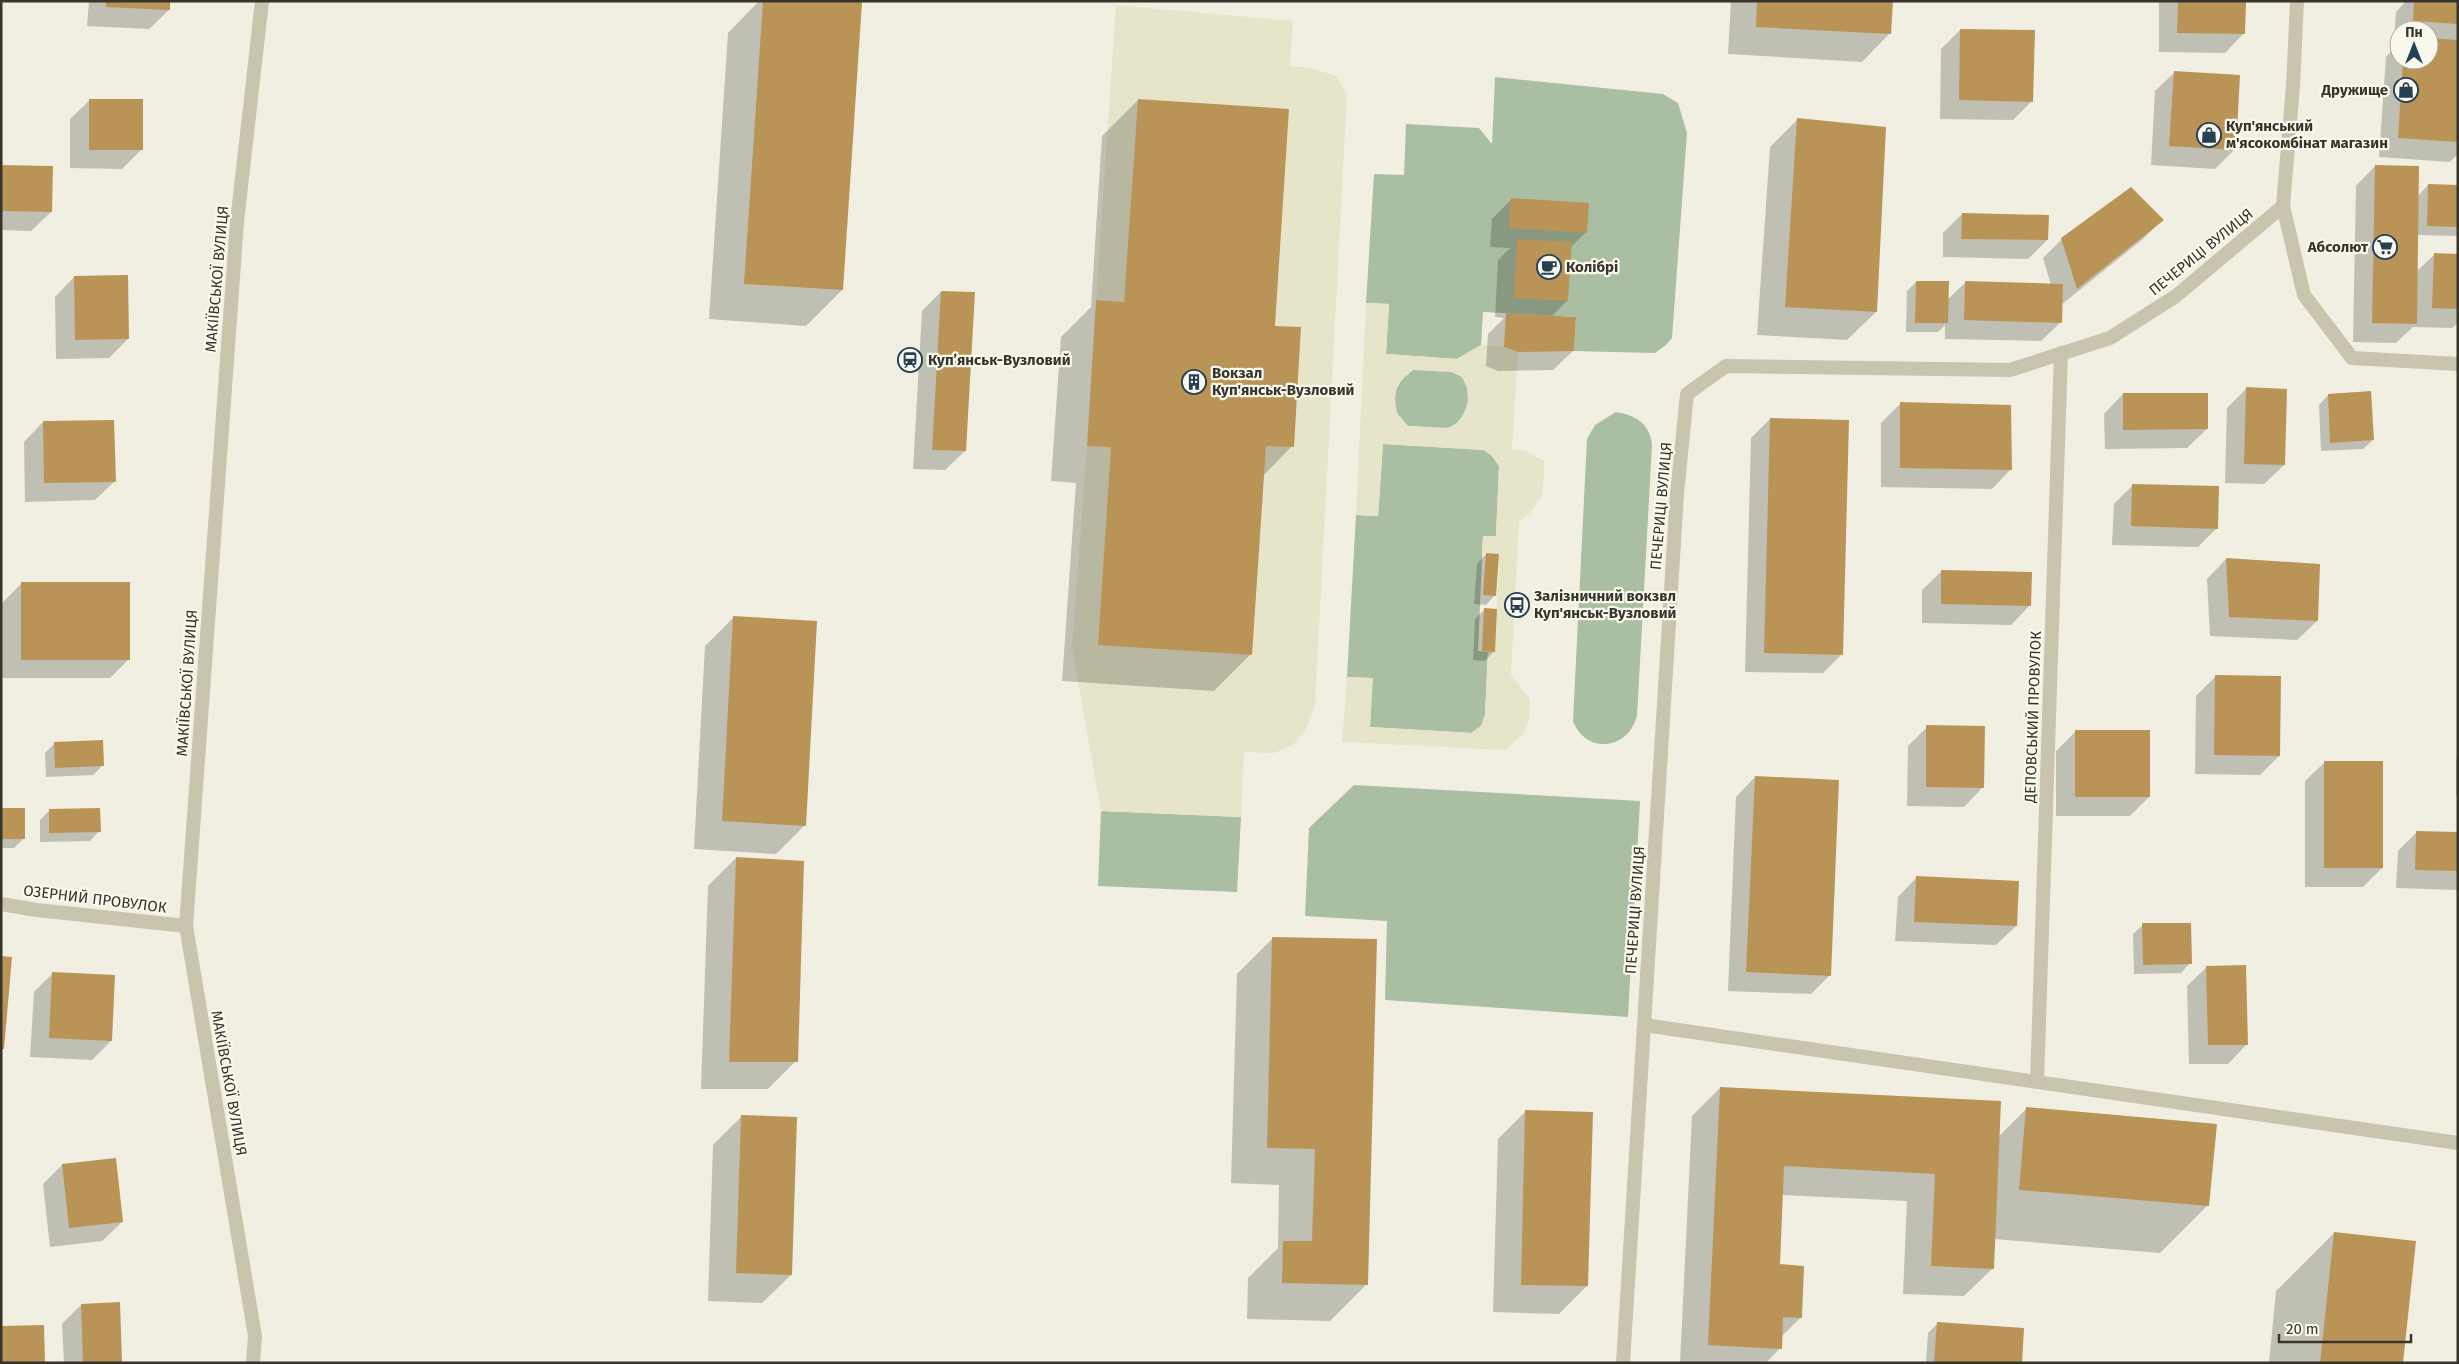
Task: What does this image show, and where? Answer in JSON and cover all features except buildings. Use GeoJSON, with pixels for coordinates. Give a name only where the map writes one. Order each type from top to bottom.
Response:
{"type":"FeatureCollection","features":[{"type":"Feature","properties":{"kind":"street","name":"МАКІЇВСЬКОЇ ВУЛИЦЯ"},"geometry":{"type":"LineString","coordinates":[[253,1363],[256,1336],[186,926],[237,222],[262,1]]}},
{"type":"Feature","properties":{"kind":"street"},"geometry":{"type":"LineString","coordinates":[[2297,1],[2293,86],[2283,206],[2304,295],[2352,358],[2458,364]]}},
{"type":"Feature","properties":{"kind":"street","name":"ПЕЧЕРИЦІ ВУЛИЦЯ"},"geometry":{"type":"LineString","coordinates":[[1623,1363],[1677,494],[1688,394],[1726,366],[2010,370],[2061,354],[2110,338],[2176,296],[2283,206]]}},
{"type":"Feature","properties":{"kind":"street","name":"ДЕПОВСЬКИЙ ПРОВУЛОК"},"geometry":{"type":"LineString","coordinates":[[2037,1082],[2061,354]]}},
{"type":"Feature","properties":{"kind":"street","name":"ОЗЕРНИЙ ПРОВУЛОК"},"geometry":{"type":"LineString","coordinates":[[1,904],[37,910],[186,926]]}},
{"type":"Feature","properties":{"kind":"street"},"geometry":{"type":"LineString","coordinates":[[1644,1025],[2458,1143]]}},
{"type":"Feature","properties":{"kind":"green space"},"geometry":{"type":"Polygon","coordinates":[[[1495,77],[1663,94],[1678,103],[1687,133],[1672,338],[1655,353],[1574,351],[1576,317],[1483,312],[1481,345],[1457,359],[1386,354],[1389,304],[1366,303],[1374,174],[1404,175],[1406,124],[1479,128],[1492,144],[1495,77]]]}},
{"type":"Feature","properties":{"kind":"green space"},"geometry":{"type":"Polygon","coordinates":[[[1413,370],[1446,370],[1462,377],[1468,389],[1467,405],[1465,412],[1456,424],[1440,429],[1408,426],[1399,416],[1395,407],[1395,394],[1403,378],[1413,370]]]}},
{"type":"Feature","properties":{"kind":"green space"},"geometry":{"type":"Polygon","coordinates":[[[1616,412],[1630,415],[1641,422],[1648,431],[1652,445],[1637,716],[1625,736],[1606,744],[1587,739],[1579,732],[1573,721],[1587,439],[1595,425],[1616,412]]]}},
{"type":"Feature","properties":{"kind":"green space"},"geometry":{"type":"Polygon","coordinates":[[[1383,444],[1484,450],[1492,456],[1499,466],[1496,537],[1483,536],[1478,651],[1488,652],[1485,715],[1481,726],[1471,733],[1370,727],[1372,678],[1347,677],[1356,515],[1378,516],[1383,444]]]}},
{"type":"Feature","properties":{"kind":"green space"},"geometry":{"type":"Polygon","coordinates":[[[1354,785],[1640,801],[1628,1017],[1385,1000],[1387,921],[1305,916],[1309,828],[1354,785]]]}},
{"type":"Feature","properties":{"kind":"green space"},"geometry":{"type":"Polygon","coordinates":[[[1101,811],[1241,817],[1237,892],[1098,886],[1101,811]]]}},
{"type":"Feature","properties":{"kind":"shaded area"},"geometry":{"type":"Polygon","coordinates":[[[1116,5],[1293,21],[1290,66],[1311,68],[1336,76],[1347,94],[1315,705],[1306,729],[1293,745],[1274,753],[1244,752],[1241,817],[1101,811],[1072,648],[1087,446],[1111,447],[1098,645],[1251,655],[1266,446],[1294,447],[1301,327],[1275,326],[1289,109],[1138,99],[1124,302],[1096,300],[1116,5]]]}},
{"type":"Feature","properties":{"kind":"shaded area"},"geometry":{"type":"Polygon","coordinates":[[[1366,303],[1389,304],[1386,354],[1457,359],[1481,345],[1504,347],[1518,352],[1512,449],[1526,451],[1544,461],[1544,474],[1542,496],[1531,512],[1519,522],[1511,674],[1530,700],[1529,718],[1524,733],[1505,750],[1342,742],[1347,677],[1373,678],[1370,727],[1472,733],[1481,726],[1485,715],[1488,652],[1495,651],[1499,554],[1482,553],[1483,536],[1496,536],[1499,466],[1492,456],[1484,450],[1383,444],[1378,516],[1356,515],[1366,303]],[[1413,370],[1397,384],[1395,399],[1397,413],[1408,426],[1449,428],[1457,423],[1465,413],[1468,401],[1467,388],[1462,377],[1451,372],[1413,370]]]}},
{"type":"Feature","properties":{"kind":"place","name":"Дружище"},"geometry":{"type":"Point","coordinates":[2406,90]}},
{"type":"Feature","properties":{"kind":"place","name":"Куп'янський м'ясокомбінат магазин"},"geometry":{"type":"Point","coordinates":[2209,135]}},
{"type":"Feature","properties":{"kind":"place","name":"Абсолют"},"geometry":{"type":"Point","coordinates":[2385,247]}},
{"type":"Feature","properties":{"kind":"place","name":"Колібрі"},"geometry":{"type":"Point","coordinates":[1549,267]}},
{"type":"Feature","properties":{"kind":"place","name":"Куп’янськ-Вузловий"},"geometry":{"type":"Point","coordinates":[910,360]}},
{"type":"Feature","properties":{"kind":"place","name":"Вокзал Куп'янськ-Вузловий"},"geometry":{"type":"Point","coordinates":[1194,382]}},
{"type":"Feature","properties":{"kind":"place","name":"Залізничний вокзвл Куп'янськ-Вузловий"},"geometry":{"type":"Point","coordinates":[1517,605]}}]}
